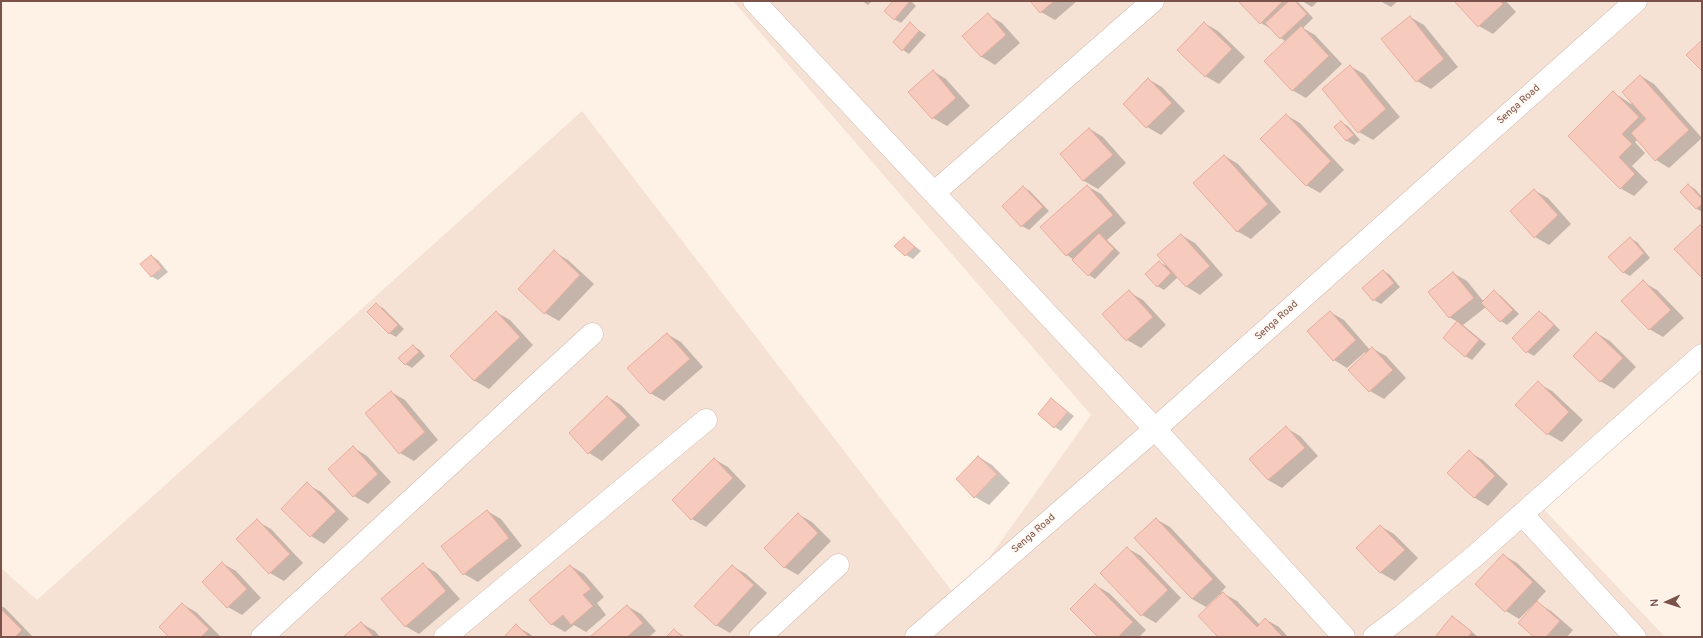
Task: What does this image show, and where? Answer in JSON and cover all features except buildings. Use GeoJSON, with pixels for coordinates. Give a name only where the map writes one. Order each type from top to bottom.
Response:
{"type":"FeatureCollection","features":[{"type":"Feature","properties":{"kind":"street"},"geometry":{"type":"LineString","coordinates":[[754,1],[1155,429],[1344,637]]}},
{"type":"Feature","properties":{"kind":"street"},"geometry":{"type":"LineString","coordinates":[[934,193],[1153,1]]}},
{"type":"Feature","properties":{"kind":"street","name":"Senga Road"},"geometry":{"type":"LineString","coordinates":[[916,637],[1155,429],[1636,1]]}},
{"type":"Feature","properties":{"kind":"street"},"geometry":{"type":"LineString","coordinates":[[262,637],[592,334]]}},
{"type":"Feature","properties":{"kind":"street"},"geometry":{"type":"LineString","coordinates":[[1374,637],[1476,555],[1702,355]]}},
{"type":"Feature","properties":{"kind":"street"},"geometry":{"type":"LineString","coordinates":[[445,637],[706,420]]}},
{"type":"Feature","properties":{"kind":"street"},"geometry":{"type":"LineString","coordinates":[[1522,514],[1635,637]]}},
{"type":"Feature","properties":{"kind":"street"},"geometry":{"type":"LineString","coordinates":[[760,637],[838,565]]}},
{"type":"Feature","properties":{"kind":"shaded area"},"geometry":{"type":"Polygon","coordinates":[[[733,1],[1702,1],[1702,364],[1539,504],[1665,637],[1,637],[1,568],[37,600],[582,111],[959,600],[1091,415],[733,1]]]}}]}
